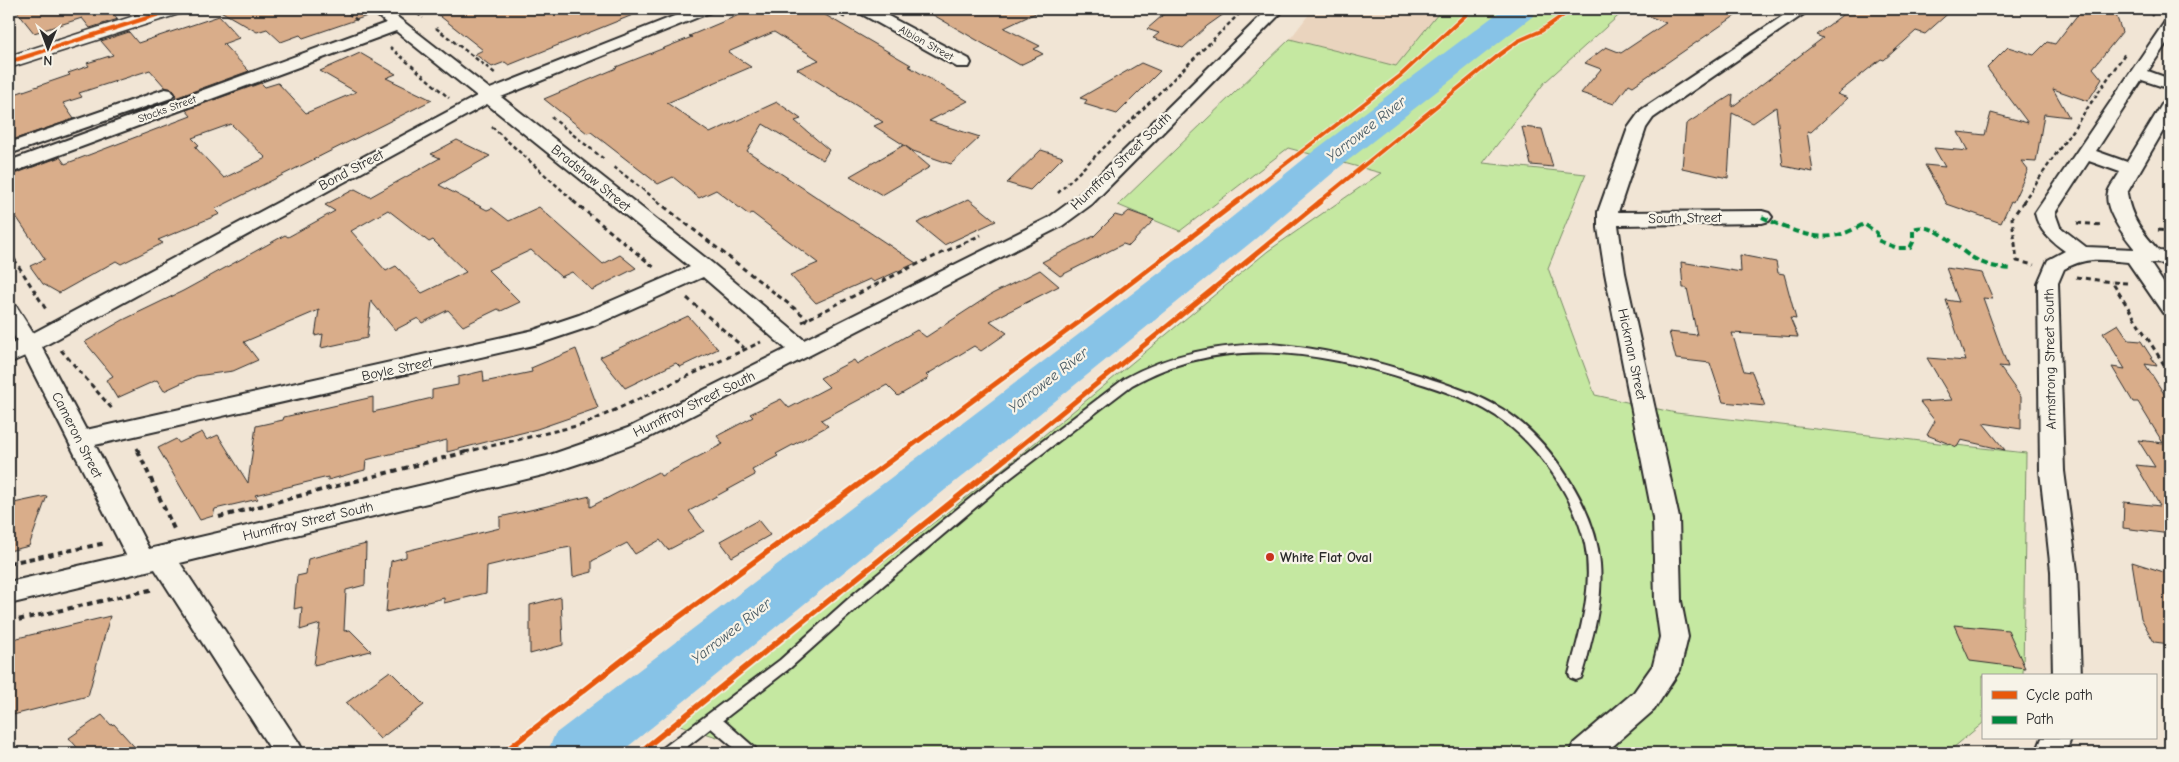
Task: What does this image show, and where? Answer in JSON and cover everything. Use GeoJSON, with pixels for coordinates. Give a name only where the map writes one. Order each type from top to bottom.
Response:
{"type":"FeatureCollection","features":[{"type":"Feature","properties":{"kind":"main road"},"geometry":{"type":"LineString","coordinates":[[9,62],[175,9]]}},
{"type":"Feature","properties":{"kind":"street","name":"Bradshaw Street"},"geometry":{"type":"LineString","coordinates":[[378,9],[705,268],[802,350]]}},
{"type":"Feature","properties":{"kind":"street","name":"Bond Street"},"geometry":{"type":"LineString","coordinates":[[19,349],[489,96],[705,9]]}},
{"type":"Feature","properties":{"kind":"street","name":"Albion Street"},"geometry":{"type":"LineString","coordinates":[[864,9],[962,63]]}},
{"type":"Feature","properties":{"kind":"street","name":"Humffray Street South"},"geometry":{"type":"LineString","coordinates":[[9,593],[570,458],[636,434],[1037,232],[1074,209],[1277,9]]}},
{"type":"Feature","properties":{"kind":"street","name":"Hickman Street"},"geometry":{"type":"LineString","coordinates":[[1584,753],[1644,701],[1666,670],[1674,637],[1668,601],[1666,518],[1615,273],[1608,219],[1633,139],[1640,123],[1647,114],[1803,9]]}},
{"type":"Feature","properties":{"kind":"street","name":"Stocks Street"},"geometry":{"type":"LineString","coordinates":[[9,167],[397,25]]}},
{"type":"Feature","properties":{"kind":"street"},"geometry":{"type":"LineString","coordinates":[[2152,256],[2082,254],[2053,232],[2045,222],[2045,212],[2170,26]]}},
{"type":"Feature","properties":{"kind":"street","name":"Stocks Street"},"geometry":{"type":"LineString","coordinates":[[9,149],[242,68],[286,56],[325,51]]}},
{"type":"Feature","properties":{"kind":"street"},"geometry":{"type":"LineString","coordinates":[[2138,74],[2170,84]]}},
{"type":"Feature","properties":{"kind":"street"},"geometry":{"type":"LineString","coordinates":[[2170,105],[2130,169],[2117,194],[2117,208],[2126,223],[2152,256],[2170,308]]}},
{"type":"Feature","properties":{"kind":"street"},"geometry":{"type":"LineString","coordinates":[[2084,153],[2130,169]]}},
{"type":"Feature","properties":{"kind":"street","name":"South Street"},"geometry":{"type":"LineString","coordinates":[[1608,219],[1762,217]]}},
{"type":"Feature","properties":{"kind":"street","name":"Armstrong Street South"},"geometry":{"type":"LineString","coordinates":[[2067,674],[2064,572],[2052,471],[2048,283],[2055,265],[2074,255],[2082,254]]}},
{"type":"Feature","properties":{"kind":"street","name":"Boyle Street"},"geometry":{"type":"LineString","coordinates":[[79,440],[538,337],[587,320],[705,268]]}},
{"type":"Feature","properties":{"kind":"street","name":"Cameron Street"},"geometry":{"type":"LineString","coordinates":[[9,312],[19,349],[79,440],[131,537],[178,583],[289,753]]}},
{"type":"Feature","properties":{"kind":"street"},"geometry":{"type":"LineString","coordinates":[[2051,753],[2056,740]]}},
{"type":"Feature","properties":{"kind":"lane"},"geometry":{"type":"LineString","coordinates":[[668,753],[711,718],[785,664],[861,596],[1004,476],[1128,382],[1145,371],[1166,363],[1186,357],[1234,350],[1318,352],[1370,365],[1465,395],[1493,409],[1510,421],[1535,444],[1572,496],[1586,526],[1593,552],[1595,583],[1591,618],[1576,674]]}},
{"type":"Feature","properties":{"kind":"lane"},"geometry":{"type":"LineString","coordinates":[[711,718],[750,753]]}},
{"type":"Feature","properties":{"kind":"path"},"geometry":{"type":"LineString","coordinates":[[1052,199],[1244,9]]}},
{"type":"Feature","properties":{"kind":"path"},"geometry":{"type":"LineString","coordinates":[[429,23],[496,75]]}},
{"type":"Feature","properties":{"kind":"path"},"geometry":{"type":"LineString","coordinates":[[373,34],[450,97]]}},
{"type":"Feature","properties":{"kind":"path"},"geometry":{"type":"LineString","coordinates":[[545,113],[808,319]]}},
{"type":"Feature","properties":{"kind":"path"},"geometry":{"type":"LineString","coordinates":[[487,122],[534,167],[594,218],[631,246],[744,348]]}},
{"type":"Feature","properties":{"kind":"path"},"geometry":{"type":"LineString","coordinates":[[2070,223],[2107,226]]}},
{"type":"Feature","properties":{"kind":"path"},"geometry":{"type":"LineString","coordinates":[[2166,235],[2162,230],[2170,231]]}},
{"type":"Feature","properties":{"kind":"path"},"geometry":{"type":"LineString","coordinates":[[212,519],[511,440],[585,424],[614,412],[744,348],[782,333],[905,270],[984,234]]}},
{"type":"Feature","properties":{"kind":"path"},"geometry":{"type":"LineString","coordinates":[[9,251],[47,311]]}},
{"type":"Feature","properties":{"kind":"path"},"geometry":{"type":"LineString","coordinates":[[2075,277],[2130,284]]}},
{"type":"Feature","properties":{"kind":"path"},"geometry":{"type":"LineString","coordinates":[[2112,282],[2170,374]]}},
{"type":"Feature","properties":{"kind":"path"},"geometry":{"type":"LineString","coordinates":[[58,347],[128,428],[174,529]]}},
{"type":"Feature","properties":{"kind":"path"},"geometry":{"type":"LineString","coordinates":[[9,563],[184,527]]}},
{"type":"Feature","properties":{"kind":"path"},"geometry":{"type":"LineString","coordinates":[[9,622],[178,583]]}},
{"type":"Feature","properties":{"kind":"shaded area"},"geometry":{"type":"Polygon","coordinates":[[[1313,9],[1442,9],[1396,66],[1290,39],[1313,9]]]}},
{"type":"Feature","properties":{"kind":"green space"},"geometry":{"type":"Polygon","coordinates":[[[1442,9],[1626,9],[1545,82],[1483,163],[1586,174],[1548,268],[1595,395],[1676,413],[2026,453],[2023,674],[1982,674],[1982,724],[1947,753],[766,753],[677,724],[1015,459],[1268,251],[1381,173],[1288,148],[1180,231],[1118,205],[1290,39],[1396,66],[1442,9]]]}},
{"type":"Feature","properties":{"kind":"building"},"geometry":{"type":"Polygon","coordinates":[[[15,9],[109,9],[118,19],[90,28],[82,18],[34,33],[15,9]]]}},
{"type":"Feature","properties":{"kind":"building"},"geometry":{"type":"Polygon","coordinates":[[[217,9],[368,9],[373,14],[303,38],[300,35],[281,42],[267,29],[257,32],[217,9]]]}},
{"type":"Feature","properties":{"kind":"building"},"geometry":{"type":"Polygon","coordinates":[[[431,9],[569,9],[570,16],[589,9],[645,10],[509,65],[505,62],[492,67],[475,54],[483,50],[431,9]]]}},
{"type":"Feature","properties":{"kind":"building"},"geometry":{"type":"Polygon","coordinates":[[[753,9],[815,9],[968,101],[929,121],[980,137],[951,164],[913,151],[874,126],[883,122],[797,69],[819,60],[774,32],[728,52],[751,67],[667,103],[710,133],[777,102],[801,119],[795,121],[829,150],[823,160],[763,124],[747,151],[916,263],[874,282],[870,279],[816,303],[790,275],[818,263],[752,213],[749,215],[716,190],[699,198],[673,177],[658,184],[591,132],[587,133],[544,99],[616,67],[692,37],[689,36],[753,9]]]}},
{"type":"Feature","properties":{"kind":"building"},"geometry":{"type":"Polygon","coordinates":[[[923,9],[1044,9],[1004,28],[1040,46],[1034,49],[1043,54],[1020,65],[923,9]]]}},
{"type":"Feature","properties":{"kind":"building"},"geometry":{"type":"Polygon","coordinates":[[[1170,9],[1231,9],[1207,26],[1183,48],[1153,38],[1159,33],[1147,29],[1170,9]]]}},
{"type":"Feature","properties":{"kind":"building"},"geometry":{"type":"Polygon","coordinates":[[[1634,9],[1745,9],[1633,86],[1629,84],[1614,104],[1581,93],[1601,69],[1585,63],[1606,47],[1621,53],[1666,23],[1634,9]]]}},
{"type":"Feature","properties":{"kind":"building"},"geometry":{"type":"Polygon","coordinates":[[[1850,9],[1953,9],[1925,34],[1916,31],[1884,60],[1881,59],[1837,94],[1848,98],[1811,132],[1807,131],[1813,172],[1783,166],[1776,107],[1753,123],[1732,113],[1728,178],[1682,168],[1686,124],[1733,94],[1732,107],[1823,38],[1816,35],[1850,9]]]}},
{"type":"Feature","properties":{"kind":"building"},"geometry":{"type":"Polygon","coordinates":[[[2082,9],[2114,9],[2122,32],[2093,68],[2102,79],[2088,101],[2053,89],[2069,117],[2044,114],[2036,162],[2021,161],[2028,170],[2001,223],[1947,204],[1925,165],[1945,167],[1934,148],[1968,151],[1958,132],[1985,135],[1991,113],[2028,123],[1987,68],[2008,47],[2034,55],[2047,42],[2055,44],[2082,9]]]}},
{"type":"Feature","properties":{"kind":"building"},"geometry":{"type":"Polygon","coordinates":[[[219,16],[239,38],[223,44],[249,71],[175,98],[176,94],[172,89],[165,87],[150,70],[79,93],[82,97],[63,103],[74,119],[9,141],[9,96],[70,75],[68,73],[89,66],[87,63],[113,55],[101,41],[129,32],[138,43],[219,16]]]}},
{"type":"Feature","properties":{"kind":"building"},"geometry":{"type":"Polygon","coordinates":[[[360,53],[396,74],[386,78],[432,100],[215,209],[220,214],[158,240],[163,243],[121,264],[116,261],[59,293],[43,284],[30,266],[45,259],[9,206],[9,174],[17,173],[60,157],[65,164],[191,116],[186,110],[261,83],[265,87],[278,83],[306,113],[356,92],[320,71],[360,53]],[[231,124],[192,138],[199,145],[195,147],[224,178],[266,158],[231,124]]]}},
{"type":"Feature","properties":{"kind":"building"},"geometry":{"type":"Polygon","coordinates":[[[1141,63],[1160,71],[1117,114],[1084,104],[1087,100],[1080,98],[1141,63]]]}},
{"type":"Feature","properties":{"kind":"building"},"geometry":{"type":"Polygon","coordinates":[[[1522,127],[1542,129],[1553,167],[1531,165],[1522,127]]]}},
{"type":"Feature","properties":{"kind":"building"},"geometry":{"type":"Polygon","coordinates":[[[457,140],[490,156],[439,185],[487,210],[492,208],[509,221],[539,207],[603,264],[620,255],[636,268],[592,290],[572,272],[561,277],[531,250],[488,270],[520,302],[501,311],[498,309],[463,326],[448,310],[422,323],[418,318],[395,330],[371,301],[367,338],[321,348],[323,334],[315,336],[319,310],[244,342],[258,360],[233,371],[196,376],[164,391],[157,380],[117,398],[106,380],[113,376],[85,342],[285,235],[288,237],[335,211],[325,205],[355,189],[370,197],[440,158],[431,154],[457,140]],[[388,210],[351,231],[386,271],[396,266],[422,293],[466,272],[433,240],[429,242],[388,210]]]}},
{"type":"Feature","properties":{"kind":"building"},"geometry":{"type":"Polygon","coordinates":[[[904,145],[930,167],[882,195],[850,176],[904,145]]]}},
{"type":"Feature","properties":{"kind":"building"},"geometry":{"type":"Polygon","coordinates":[[[1041,150],[1063,157],[1030,190],[1007,183],[1041,150]]]}},
{"type":"Feature","properties":{"kind":"building"},"geometry":{"type":"Polygon","coordinates":[[[969,199],[996,221],[944,245],[917,223],[969,199]]]}},
{"type":"Feature","properties":{"kind":"building"},"geometry":{"type":"Polygon","coordinates":[[[1129,211],[1154,220],[1129,246],[1123,244],[1060,276],[1042,262],[1094,236],[1115,215],[1122,217],[1129,211]]]}},
{"type":"Feature","properties":{"kind":"building"},"geometry":{"type":"Polygon","coordinates":[[[1740,255],[1776,262],[1778,273],[1784,274],[1796,319],[1790,318],[1798,337],[1732,333],[1744,371],[1752,372],[1765,406],[1723,402],[1710,363],[1676,359],[1669,332],[1697,335],[1687,288],[1683,288],[1681,262],[1741,272],[1740,255]]]}},
{"type":"Feature","properties":{"kind":"building"},"geometry":{"type":"Polygon","coordinates":[[[1946,268],[1982,273],[1993,299],[1983,298],[2008,367],[1999,366],[2021,397],[2021,429],[1983,423],[2005,450],[1961,440],[1957,447],[1927,435],[1935,421],[1920,402],[1952,400],[1927,358],[1966,361],[1946,300],[1959,302],[1946,268]]]}},
{"type":"Feature","properties":{"kind":"building"},"geometry":{"type":"Polygon","coordinates":[[[1040,270],[1059,286],[990,321],[1007,333],[981,351],[974,346],[926,375],[929,378],[898,396],[887,385],[821,420],[828,426],[776,454],[778,456],[752,470],[755,475],[689,511],[704,531],[668,550],[660,540],[635,554],[627,543],[592,561],[592,572],[573,577],[571,547],[559,549],[487,566],[486,593],[444,603],[444,598],[386,612],[391,561],[406,557],[406,551],[500,528],[500,517],[590,496],[590,507],[658,472],[661,476],[723,444],[717,436],[753,417],[750,414],[781,399],[789,408],[829,387],[820,378],[854,360],[857,364],[917,330],[926,337],[992,294],[1040,270]]]}},
{"type":"Feature","properties":{"kind":"building"},"geometry":{"type":"Polygon","coordinates":[[[688,316],[718,349],[680,367],[676,363],[625,388],[600,357],[688,316]]]}},
{"type":"Feature","properties":{"kind":"building"},"geometry":{"type":"Polygon","coordinates":[[[2118,324],[2129,340],[2141,341],[2157,366],[2145,364],[2170,403],[2170,534],[2123,528],[2124,502],[2160,506],[2136,465],[2155,467],[2138,440],[2163,443],[2138,402],[2133,402],[2112,367],[2125,369],[2103,333],[2118,324]]]}},
{"type":"Feature","properties":{"kind":"building"},"geometry":{"type":"Polygon","coordinates":[[[576,349],[598,408],[537,429],[447,452],[447,440],[366,460],[365,470],[328,480],[328,477],[255,495],[258,499],[215,509],[213,516],[200,520],[158,448],[176,439],[179,443],[202,432],[207,440],[218,435],[248,483],[256,426],[283,420],[284,417],[373,397],[373,412],[432,398],[432,390],[458,385],[458,377],[483,371],[484,382],[532,372],[531,368],[576,349]]]}},
{"type":"Feature","properties":{"kind":"building"},"geometry":{"type":"Polygon","coordinates":[[[47,496],[29,546],[9,551],[9,504],[47,496]]]}},
{"type":"Feature","properties":{"kind":"building"},"geometry":{"type":"Polygon","coordinates":[[[758,520],[770,535],[732,557],[720,541],[758,520]]]}},
{"type":"Feature","properties":{"kind":"building"},"geometry":{"type":"Polygon","coordinates":[[[366,544],[365,585],[346,590],[344,631],[350,630],[371,651],[314,665],[320,624],[300,630],[302,607],[294,609],[297,576],[306,574],[308,559],[366,544]]]}},
{"type":"Feature","properties":{"kind":"building"},"geometry":{"type":"Polygon","coordinates":[[[2132,562],[2170,574],[2170,644],[2154,642],[2141,618],[2132,562]]]}},
{"type":"Feature","properties":{"kind":"building"},"geometry":{"type":"Polygon","coordinates":[[[561,597],[563,645],[530,654],[530,605],[561,597]]]}},
{"type":"Feature","properties":{"kind":"building"},"geometry":{"type":"Polygon","coordinates":[[[110,616],[88,696],[9,716],[9,640],[110,616]]]}},
{"type":"Feature","properties":{"kind":"building"},"geometry":{"type":"Polygon","coordinates":[[[1954,625],[2008,630],[2025,668],[1970,661],[1954,625]]]}},
{"type":"Feature","properties":{"kind":"building"},"geometry":{"type":"Polygon","coordinates":[[[390,671],[424,705],[380,739],[346,703],[390,671]]]}},
{"type":"Feature","properties":{"kind":"building"},"geometry":{"type":"Polygon","coordinates":[[[102,715],[111,725],[114,724],[140,753],[82,753],[69,738],[102,715]]]}},
{"type":"Feature","properties":{"kind":"waterway","name":"Yarrowee River"},"geometry":{"type":"LineString","coordinates":[[576,753],[1240,231],[1328,158],[1522,9]]}},
{"type":"Feature","properties":{"kind":"marked path"},"geometry":{"type":"LineString","coordinates":[[1762,217],[1799,232],[1819,237],[1839,235],[1864,224],[1877,233],[1877,240],[1897,248],[1910,248],[1913,242],[1913,229],[1920,227],[1928,228],[1944,236],[1977,261],[1992,266],[2013,269]]}},
{"type":"Feature","properties":{"kind":"cycle path"},"geometry":{"type":"LineString","coordinates":[[9,62],[175,9]]}},
{"type":"Feature","properties":{"kind":"cycle path"},"geometry":{"type":"LineString","coordinates":[[503,753],[656,634],[1094,311],[1400,76],[1472,9]]}},
{"type":"Feature","properties":{"kind":"cycle path"},"geometry":{"type":"LineString","coordinates":[[639,753],[1001,462],[1499,55],[1518,41],[1541,31],[1572,9]]}},
{"type":"Feature","properties":{"kind":"place","name":"White Flat Oval"},"geometry":{"type":"Point","coordinates":[1270,557]}}]}
